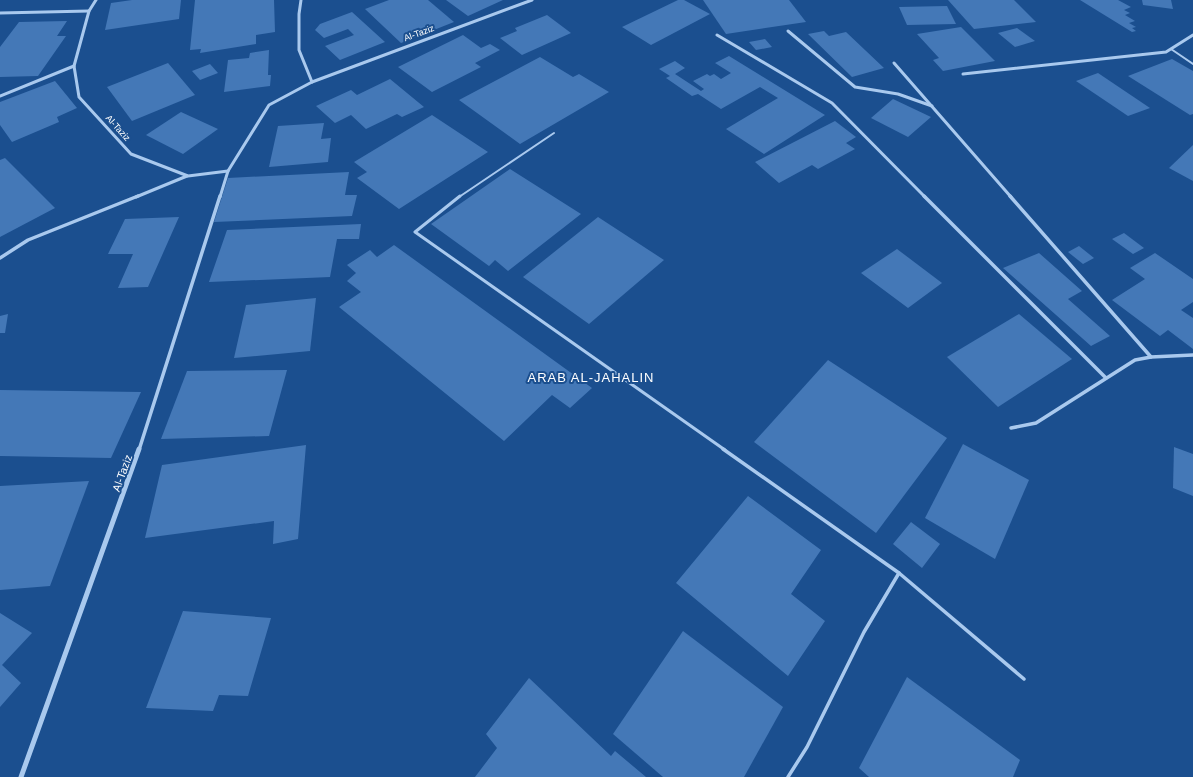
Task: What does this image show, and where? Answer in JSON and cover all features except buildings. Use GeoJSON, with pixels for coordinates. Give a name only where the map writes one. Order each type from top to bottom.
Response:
{"type":"FeatureCollection","features":[{"type":"Feature","properties":{"kind":"street","name":"Al-Taziz"},"geometry":{"type":"LineString","coordinates":[[96,0],[89,11],[74,66],[79,97],[130,154],[188,176],[228,171]]}},
{"type":"Feature","properties":{"kind":"street"},"geometry":{"type":"LineString","coordinates":[[301,0],[299,14],[299,50],[312,82]]}},
{"type":"Feature","properties":{"kind":"street","name":"Al-Taziz"},"geometry":{"type":"LineString","coordinates":[[21,777],[150,420],[228,171],[269,104],[312,82],[532,0]]}},
{"type":"Feature","properties":{"kind":"street"},"geometry":{"type":"LineString","coordinates":[[0,13],[89,11]]}},
{"type":"Feature","properties":{"kind":"street"},"geometry":{"type":"LineString","coordinates":[[788,31],[855,88],[898,94],[932,106]]}},
{"type":"Feature","properties":{"kind":"street"},"geometry":{"type":"LineString","coordinates":[[717,35],[832,103],[1106,378]]}},
{"type":"Feature","properties":{"kind":"street"},"geometry":{"type":"LineString","coordinates":[[963,74],[1166,52],[1193,35]]}},
{"type":"Feature","properties":{"kind":"street"},"geometry":{"type":"LineString","coordinates":[[894,63],[1151,357]]}},
{"type":"Feature","properties":{"kind":"street"},"geometry":{"type":"LineString","coordinates":[[0,96],[74,66]]}},
{"type":"Feature","properties":{"kind":"street"},"geometry":{"type":"LineString","coordinates":[[0,258],[28,240],[188,176]]}},
{"type":"Feature","properties":{"kind":"street"},"geometry":{"type":"LineString","coordinates":[[1011,428],[1036,423],[1135,360],[1151,357],[1193,355]]}},
{"type":"Feature","properties":{"kind":"lane"},"geometry":{"type":"LineString","coordinates":[[1171,49],[1193,64]]}},
{"type":"Feature","properties":{"kind":"lane"},"geometry":{"type":"LineString","coordinates":[[554,133],[448,204],[415,232],[899,573],[1024,678]]}},
{"type":"Feature","properties":{"kind":"lane"},"geometry":{"type":"LineString","coordinates":[[788,777],[807,747],[864,632],[899,573]]}},
{"type":"Feature","properties":{"kind":"district","name":"ARAB AL-JAHALIN"},"geometry":{"type":"Point","coordinates":[591,377]}}]}
